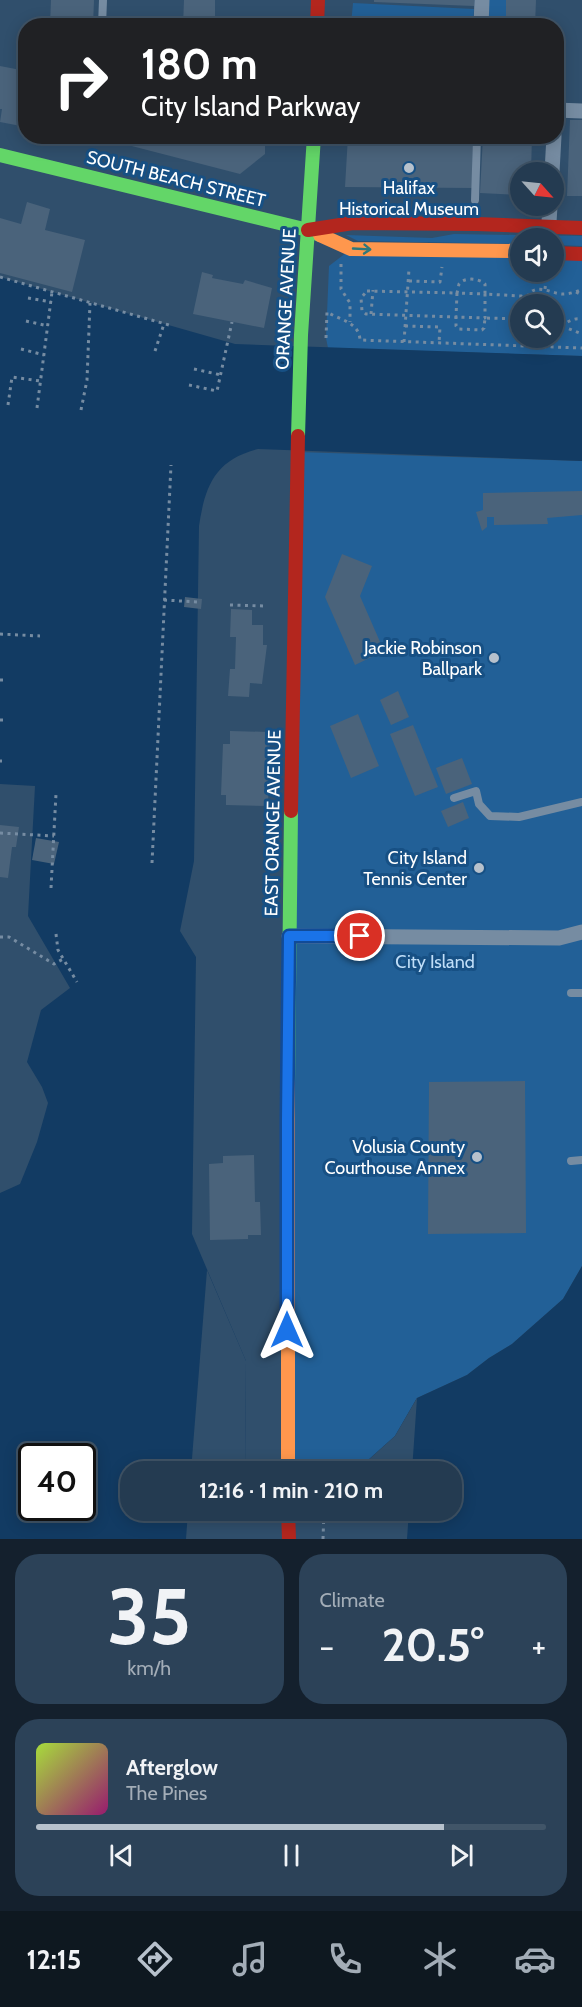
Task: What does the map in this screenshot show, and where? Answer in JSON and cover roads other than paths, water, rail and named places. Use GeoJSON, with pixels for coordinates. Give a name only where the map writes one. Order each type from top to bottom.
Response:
{"type":"FeatureCollection","features":[{"type":"Feature","properties":{"kind":"street"},"geometry":{"type":"LineString","coordinates":[[317,18],[318,0]]}},
{"type":"Feature","properties":{"kind":"street"},"geometry":{"type":"LineString","coordinates":[[481,18],[482,0]]}},
{"type":"Feature","properties":{"kind":"street"},"geometry":{"type":"LineString","coordinates":[[564,110],[582,111]]}},
{"type":"Feature","properties":{"kind":"street","name":"ORANGE AVENUE"},"geometry":{"type":"LineString","coordinates":[[297,464],[301,335],[313,144]]}},
{"type":"Feature","properties":{"kind":"street"},"geometry":{"type":"LineString","coordinates":[[553,162],[554,144]]}},
{"type":"Feature","properties":{"kind":"street","name":"SOUTH BEACH STREET"},"geometry":{"type":"LineString","coordinates":[[0,155],[308,230],[351,249],[510,251]]}},
{"type":"Feature","properties":{"kind":"street","name":"SOUTH BEACH STREET"},"geometry":{"type":"LineString","coordinates":[[308,230],[352,223],[510,231]]}},
{"type":"Feature","properties":{"kind":"street","name":"SOUTH BEACH STREET"},"geometry":{"type":"LineString","coordinates":[[564,231],[582,228]]}},
{"type":"Feature","properties":{"kind":"street"},"geometry":{"type":"LineString","coordinates":[[564,253],[582,254]]}},
{"type":"Feature","properties":{"kind":"street","name":"EAST ORANGE AVENUE"},"geometry":{"type":"LineString","coordinates":[[288,1461],[287,1119],[297,464]]}},
{"type":"Feature","properties":{"kind":"street"},"geometry":{"type":"LineString","coordinates":[[289,936],[559,938],[582,933]]}},
{"type":"Feature","properties":{"kind":"street"},"geometry":{"type":"LineString","coordinates":[[288,1521],[289,1539]]}},
{"type":"Feature","properties":{"kind":"lane"},"geometry":{"type":"LineString","coordinates":[[102,18],[103,0]]}},
{"type":"Feature","properties":{"kind":"lane"},"geometry":{"type":"LineString","coordinates":[[475,200],[477,144]]}},
{"type":"Feature","properties":{"kind":"lane"},"geometry":{"type":"LineString","coordinates":[[454,798],[476,791],[479,804],[490,816],[519,817],[582,802]]}},
{"type":"Feature","properties":{"kind":"lane"},"geometry":{"type":"LineString","coordinates":[[571,993],[582,993]]}},
{"type":"Feature","properties":{"kind":"lane"},"geometry":{"type":"LineString","coordinates":[[571,1161],[582,1160]]}},
{"type":"Feature","properties":{"kind":"place","name":"Halifax Historical Museum"},"geometry":{"type":"Point","coordinates":[409,168]}},
{"type":"Feature","properties":{"kind":"place","name":"Jackie Robinson Ballpark"},"geometry":{"type":"Point","coordinates":[494,658]}},
{"type":"Feature","properties":{"kind":"place","name":"City Island Tennis Center"},"geometry":{"type":"Point","coordinates":[479,868]}},
{"type":"Feature","properties":{"kind":"place","name":"Volusia County Courthouse Annex"},"geometry":{"type":"Point","coordinates":[477,1157]}},
{"type":"Feature","properties":{"kind":"park label","name":"City Island"},"geometry":{"type":"Point","coordinates":[435,962]}}]}
